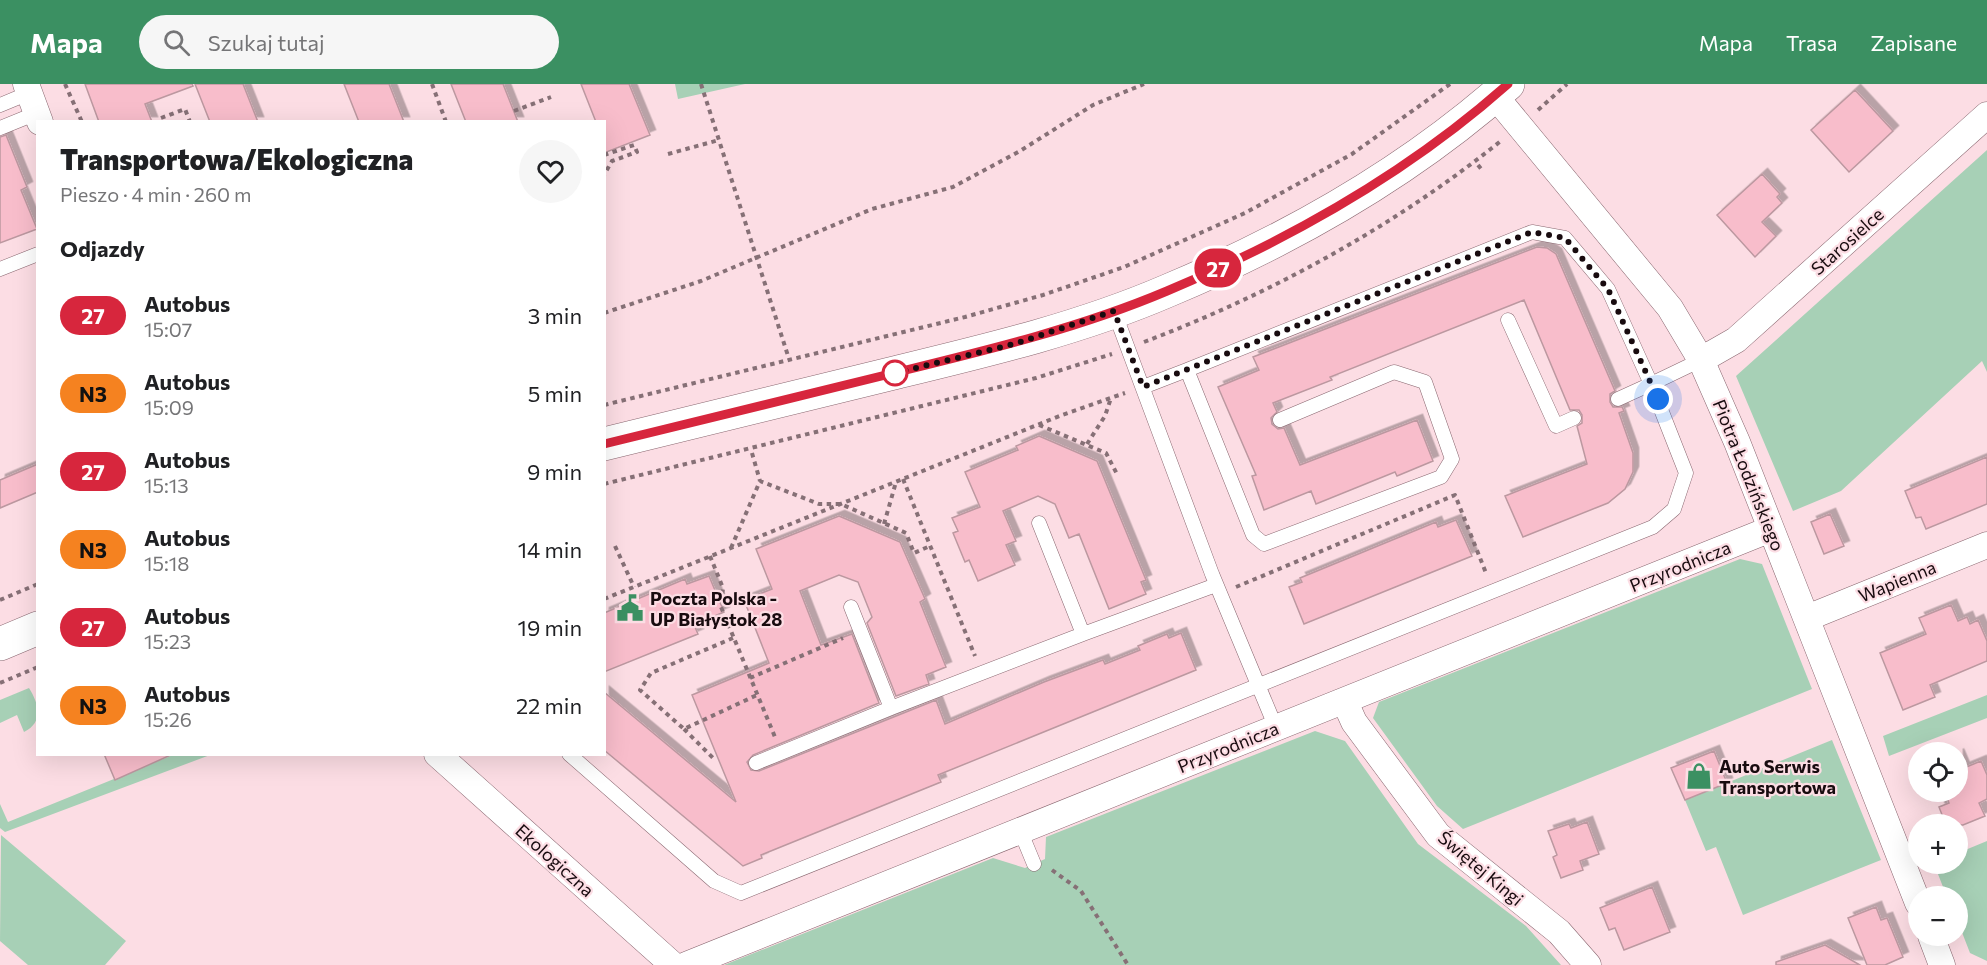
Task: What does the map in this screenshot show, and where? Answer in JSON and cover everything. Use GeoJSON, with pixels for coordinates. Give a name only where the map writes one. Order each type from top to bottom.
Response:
{"type":"FeatureCollection","features":[{"type":"Feature","properties":{"kind":"street"},"geometry":{"type":"LineString","coordinates":[[606,444],[1014,344],[1167,291],[1344,204],[1453,129],[1502,90]]}},
{"type":"Feature","properties":{"kind":"street","name":"Piotra Łodzińskiego"},"geometry":{"type":"LineString","coordinates":[[1502,90],[1670,308],[1701,360],[1807,618],[1911,886]]}},
{"type":"Feature","properties":{"kind":"street","name":"Starosielce"},"geometry":{"type":"LineString","coordinates":[[1701,360],[1736,340],[1987,115]]}},
{"type":"Feature","properties":{"kind":"street","name":"Przyrodnicza"},"geometry":{"type":"LineString","coordinates":[[686,965],[1771,529]]}},
{"type":"Feature","properties":{"kind":"street","name":"Wapienna"},"geometry":{"type":"LineString","coordinates":[[1807,618],[1987,545]]}},
{"type":"Feature","properties":{"kind":"street"},"geometry":{"type":"LineString","coordinates":[[0,644],[36,629]]}},
{"type":"Feature","properties":{"kind":"street","name":"Świętej Kingi"},"geometry":{"type":"LineString","coordinates":[[1345,702],[1354,722],[1438,835],[1559,932],[1588,965]]}},
{"type":"Feature","properties":{"kind":"street","name":"Ekologiczna"},"geometry":{"type":"LineString","coordinates":[[439,756],[673,965]]}},
{"type":"Feature","properties":{"kind":"street"},"geometry":{"type":"LineString","coordinates":[[1935,946],[1942,965]]}},
{"type":"Feature","properties":{"kind":"lane"},"geometry":{"type":"LineString","coordinates":[[0,105],[33,103]]}},
{"type":"Feature","properties":{"kind":"lane"},"geometry":{"type":"LineString","coordinates":[[0,128],[33,103]]}},
{"type":"Feature","properties":{"kind":"lane"},"geometry":{"type":"LineString","coordinates":[[571,756],[714,880],[741,893],[1258,684],[1653,528],[1674,508],[1686,473],[1651,384],[1608,289],[1565,238],[1532,232],[1143,387]]}},
{"type":"Feature","properties":{"kind":"lane"},"geometry":{"type":"LineString","coordinates":[[0,269],[36,255]]}},
{"type":"Feature","properties":{"kind":"lane"},"geometry":{"type":"LineString","coordinates":[[1114,311],[1218,589],[1276,728]]}},
{"type":"Feature","properties":{"kind":"lane"},"geometry":{"type":"LineString","coordinates":[[1508,320],[1556,426],[1574,418]]}},
{"type":"Feature","properties":{"kind":"lane"},"geometry":{"type":"LineString","coordinates":[[1618,399],[1701,360]]}},
{"type":"Feature","properties":{"kind":"lane"},"geometry":{"type":"LineString","coordinates":[[1187,370],[1253,535],[1264,544],[1441,477],[1452,459],[1425,382],[1394,372],[1280,420]]}},
{"type":"Feature","properties":{"kind":"lane"},"geometry":{"type":"LineString","coordinates":[[1040,523],[1083,634]]}},
{"type":"Feature","properties":{"kind":"lane"},"geometry":{"type":"LineString","coordinates":[[756,763],[1083,634],[1218,589]]}},
{"type":"Feature","properties":{"kind":"lane"},"geometry":{"type":"LineString","coordinates":[[851,607],[891,708]]}},
{"type":"Feature","properties":{"kind":"lane"},"geometry":{"type":"LineString","coordinates":[[1020,830],[1034,864]]}},
{"type":"Feature","properties":{"kind":"path"},"geometry":{"type":"LineString","coordinates":[[65,84],[81,120]]}},
{"type":"Feature","properties":{"kind":"path"},"geometry":{"type":"LineString","coordinates":[[432,84],[445,120]]}},
{"type":"Feature","properties":{"kind":"path"},"geometry":{"type":"LineString","coordinates":[[701,84],[789,359]]}},
{"type":"Feature","properties":{"kind":"path"},"geometry":{"type":"LineString","coordinates":[[606,312],[701,281],[872,209],[953,187],[1020,151],[1093,105],[1144,84]]}},
{"type":"Feature","properties":{"kind":"path"},"geometry":{"type":"LineString","coordinates":[[606,405],[965,317],[1043,295],[1124,267],[1245,213],[1352,154],[1450,84]]}},
{"type":"Feature","properties":{"kind":"path"},"geometry":{"type":"LineString","coordinates":[[514,111],[551,97]]}},
{"type":"Feature","properties":{"kind":"path"},"geometry":{"type":"LineString","coordinates":[[161,118],[185,109],[189,120]]}},
{"type":"Feature","properties":{"kind":"path"},"geometry":{"type":"LineString","coordinates":[[668,154],[719,140]]}},
{"type":"Feature","properties":{"kind":"path"},"geometry":{"type":"LineString","coordinates":[[606,154],[634,145],[637,152],[612,161],[606,172]]}},
{"type":"Feature","properties":{"kind":"path"},"geometry":{"type":"LineString","coordinates":[[1478,165],[1482,170]]}},
{"type":"Feature","properties":{"kind":"path"},"geometry":{"type":"LineString","coordinates":[[606,598],[1040,425],[1143,387]]}},
{"type":"Feature","properties":{"kind":"path"},"geometry":{"type":"LineString","coordinates":[[1087,444],[1105,416],[1112,398]]}},
{"type":"Feature","properties":{"kind":"path"},"geometry":{"type":"LineString","coordinates":[[1040,425],[1106,453],[1118,476]]}},
{"type":"Feature","properties":{"kind":"path"},"geometry":{"type":"LineString","coordinates":[[731,548],[760,481],[752,453]]}},
{"type":"Feature","properties":{"kind":"path"},"geometry":{"type":"LineString","coordinates":[[903,479],[982,673]]}},
{"type":"Feature","properties":{"kind":"path"},"geometry":{"type":"LineString","coordinates":[[760,481],[819,504],[842,504],[906,533],[914,553],[930,546]]}},
{"type":"Feature","properties":{"kind":"path"},"geometry":{"type":"LineString","coordinates":[[884,524],[896,482]]}},
{"type":"Feature","properties":{"kind":"path"},"geometry":{"type":"LineString","coordinates":[[1218,589],[1455,495],[1493,591]]}},
{"type":"Feature","properties":{"kind":"path"},"geometry":{"type":"LineString","coordinates":[[615,546],[634,587]]}},
{"type":"Feature","properties":{"kind":"path"},"geometry":{"type":"LineString","coordinates":[[710,556],[723,588],[721,608],[781,753]]}},
{"type":"Feature","properties":{"kind":"path"},"geometry":{"type":"LineString","coordinates":[[0,600],[36,586]]}},
{"type":"Feature","properties":{"kind":"path"},"geometry":{"type":"LineString","coordinates":[[750,678],[860,630]]}},
{"type":"Feature","properties":{"kind":"path"},"geometry":{"type":"LineString","coordinates":[[713,758],[640,690],[651,672],[734,638]]}},
{"type":"Feature","properties":{"kind":"path"},"geometry":{"type":"LineString","coordinates":[[0,683],[36,668]]}},
{"type":"Feature","properties":{"kind":"path"},"geometry":{"type":"LineString","coordinates":[[684,729],[758,695]]}},
{"type":"Feature","properties":{"kind":"path"},"geometry":{"type":"LineString","coordinates":[[1034,864],[1053,870],[1081,891],[1128,965]]}},
{"type":"Feature","properties":{"kind":"green space"},"geometry":{"type":"Polygon","coordinates":[[[675,84],[745,84],[678,99],[675,84]]]}},
{"type":"Feature","properties":{"kind":"green space"},"geometry":{"type":"Polygon","coordinates":[[[1987,150],[1987,372],[1982,361],[1841,491],[1793,511],[1736,376],[1987,150]]]}},
{"type":"Feature","properties":{"kind":"green space"},"geometry":{"type":"Polygon","coordinates":[[[1740,559],[1762,564],[1812,689],[1463,829],[1437,806],[1373,718],[1379,702],[1740,559]]]}},
{"type":"Feature","properties":{"kind":"green space"},"geometry":{"type":"Polygon","coordinates":[[[29,688],[36,703],[35,723],[24,732],[17,715],[0,723],[0,700],[29,688]]]}},
{"type":"Feature","properties":{"kind":"green space"},"geometry":{"type":"Polygon","coordinates":[[[1987,695],[1987,718],[1925,742],[1908,742],[1908,749],[1889,756],[1883,736],[1987,695]]]}},
{"type":"Feature","properties":{"kind":"green space"},"geometry":{"type":"Polygon","coordinates":[[[1315,731],[1345,741],[1418,844],[1526,926],[1561,965],[724,965],[993,858],[1025,868],[1045,859],[1046,837],[1315,731]]]}},
{"type":"Feature","properties":{"kind":"green space"},"geometry":{"type":"Polygon","coordinates":[[[1832,740],[1881,860],[1743,915],[1716,847],[1706,851],[1685,800],[1832,740]]]}},
{"type":"Feature","properties":{"kind":"green space"},"geometry":{"type":"Polygon","coordinates":[[[171,756],[207,756],[5,832],[0,828],[0,804],[8,822],[171,756]]]}},
{"type":"Feature","properties":{"kind":"green space"},"geometry":{"type":"Polygon","coordinates":[[[1,835],[126,941],[105,965],[28,965],[0,941],[1,835]]]}},
{"type":"Feature","properties":{"kind":"green space"},"geometry":{"type":"Polygon","coordinates":[[[1987,841],[1987,961],[1970,953],[1967,946],[1968,886],[1943,886],[1938,874],[1968,874],[1968,849],[1987,841]]]}},
{"type":"Feature","properties":{"kind":"building"},"geometry":{"type":"Polygon","coordinates":[[[85,84],[192,84],[193,86],[145,104],[151,120],[98,120],[85,84]]]}},
{"type":"Feature","properties":{"kind":"building"},"geometry":{"type":"Polygon","coordinates":[[[195,84],[243,84],[257,120],[209,120],[195,84]]]}},
{"type":"Feature","properties":{"kind":"building"},"geometry":{"type":"Polygon","coordinates":[[[344,84],[389,84],[403,120],[358,120],[344,84]]]}},
{"type":"Feature","properties":{"kind":"building"},"geometry":{"type":"Polygon","coordinates":[[[451,84],[503,84],[517,120],[465,120],[451,84]]]}},
{"type":"Feature","properties":{"kind":"building"},"geometry":{"type":"Polygon","coordinates":[[[581,84],[629,84],[650,135],[606,152],[606,120],[595,120],[581,84]]]}},
{"type":"Feature","properties":{"kind":"building"},"geometry":{"type":"Polygon","coordinates":[[[1855,90],[1893,131],[1849,172],[1811,130],[1855,90]]]}},
{"type":"Feature","properties":{"kind":"building"},"geometry":{"type":"Polygon","coordinates":[[[6,135],[27,187],[21,190],[36,229],[0,243],[0,137],[6,135]]]}},
{"type":"Feature","properties":{"kind":"building"},"geometry":{"type":"Polygon","coordinates":[[[1762,174],[1780,194],[1777,197],[1782,203],[1762,222],[1776,236],[1755,257],[1717,215],[1762,174]]]}},
{"type":"Feature","properties":{"kind":"building"},"geometry":{"type":"Polygon","coordinates":[[[1537,247],[1547,248],[1556,254],[1615,391],[1610,394],[1610,402],[1613,407],[1622,407],[1624,411],[1619,413],[1633,453],[1633,472],[1625,489],[1608,503],[1523,537],[1505,496],[1587,464],[1577,426],[1582,423],[1582,415],[1579,410],[1570,410],[1524,300],[1330,377],[1332,380],[1273,403],[1277,412],[1271,418],[1272,424],[1278,429],[1284,428],[1300,465],[1417,420],[1433,461],[1397,476],[1395,472],[1316,504],[1311,491],[1264,510],[1252,476],[1256,475],[1218,387],[1259,370],[1253,357],[1537,247]]]}},
{"type":"Feature","properties":{"kind":"building"},"geometry":{"type":"Polygon","coordinates":[[[1039,436],[1097,461],[1146,580],[1141,582],[1146,594],[1109,609],[1079,534],[1069,538],[1055,504],[1038,496],[1003,511],[1016,541],[1006,545],[1015,565],[978,581],[969,560],[965,562],[953,533],[958,531],[952,518],[980,507],[965,472],[1018,450],[1016,446],[1039,436]]]}},
{"type":"Feature","properties":{"kind":"building"},"geometry":{"type":"Polygon","coordinates":[[[1987,457],[1987,504],[1926,529],[1921,517],[1916,518],[1905,491],[1987,457]]]}},
{"type":"Feature","properties":{"kind":"building"},"geometry":{"type":"Polygon","coordinates":[[[36,465],[36,493],[0,508],[0,480],[36,465]]]}},
{"type":"Feature","properties":{"kind":"building"},"geometry":{"type":"Polygon","coordinates":[[[1830,514],[1844,546],[1824,554],[1811,522],[1830,514]]]}},
{"type":"Feature","properties":{"kind":"building"},"geometry":{"type":"Polygon","coordinates":[[[839,516],[900,542],[925,599],[920,602],[946,667],[926,675],[929,684],[896,696],[867,623],[872,617],[858,582],[839,575],[800,591],[821,645],[852,634],[879,703],[753,755],[747,762],[751,770],[759,771],[936,700],[945,724],[1044,682],[1103,660],[1105,664],[1140,650],[1138,646],[1167,634],[1169,638],[1181,633],[1196,670],[938,775],[941,782],[761,855],[762,858],[743,866],[606,752],[606,694],[736,802],[692,695],[769,663],[744,600],[772,589],[756,549],[839,516]]]}},
{"type":"Feature","properties":{"kind":"building"},"geometry":{"type":"Polygon","coordinates":[[[1456,520],[1472,556],[1304,624],[1289,587],[1302,582],[1300,578],[1436,522],[1438,527],[1456,520]]]}},
{"type":"Feature","properties":{"kind":"building"},"geometry":{"type":"Polygon","coordinates":[[[709,576],[724,612],[694,625],[698,634],[606,671],[606,612],[685,579],[687,584],[709,576]]]}},
{"type":"Feature","properties":{"kind":"building"},"geometry":{"type":"Polygon","coordinates":[[[1951,605],[1958,621],[1967,617],[1970,624],[1978,620],[1987,641],[1987,661],[1930,685],[1935,697],[1903,710],[1880,653],[1926,634],[1919,618],[1951,605]]]}},
{"type":"Feature","properties":{"kind":"building","name":"Auto Serwis Transportowa"},"geometry":{"type":"Polygon","coordinates":[[[1714,751],[1727,783],[1685,800],[1671,768],[1714,751]]]}},
{"type":"Feature","properties":{"kind":"building"},"geometry":{"type":"Polygon","coordinates":[[[105,756],[169,756],[115,780],[105,756]]]}},
{"type":"Feature","properties":{"kind":"building"},"geometry":{"type":"Polygon","coordinates":[[[1981,761],[1987,775],[1987,799],[1979,803],[1985,816],[1968,823],[1968,814],[1942,814],[1939,807],[1949,803],[1968,802],[1968,766],[1981,761]]]}},
{"type":"Feature","properties":{"kind":"building"},"geometry":{"type":"Polygon","coordinates":[[[1587,822],[1599,854],[1580,861],[1583,870],[1561,878],[1553,857],[1557,855],[1548,831],[1569,824],[1571,828],[1587,822]]]}},
{"type":"Feature","properties":{"kind":"building"},"geometry":{"type":"Polygon","coordinates":[[[1652,887],[1670,932],[1624,950],[1615,928],[1609,930],[1600,908],[1652,887]]]}},
{"type":"Feature","properties":{"kind":"building"},"geometry":{"type":"Polygon","coordinates":[[[1876,907],[1881,920],[1887,918],[1903,957],[1885,965],[1867,965],[1848,918],[1876,907]]]}},
{"type":"Feature","properties":{"kind":"building"},"geometry":{"type":"Polygon","coordinates":[[[1825,945],[1860,965],[1776,965],[1776,962],[1825,945]]]}},
{"type":"Feature","properties":{"kind":"bus line","name":"27"},"geometry":{"type":"LineString","coordinates":[[606,444],[1014,344],[1167,291],[1262,247],[1344,204],[1453,129],[1508,84]]}},
{"type":"Feature","properties":{"kind":"place","name":"Poczta Polska - UP Białystok 28"},"geometry":{"type":"Point","coordinates":[630,608]}},
{"type":"Feature","properties":{"kind":"place","name":"Auto Serwis Transportowa"},"geometry":{"type":"Point","coordinates":[1699,776]}},
{"type":"Feature","properties":{"kind":"route"},"geometry":{"type":"LineString","coordinates":[[895,373],[1014,344],[1114,311],[1143,387],[1532,232],[1550,233],[1565,238],[1608,289],[1658,399]]}}]}
